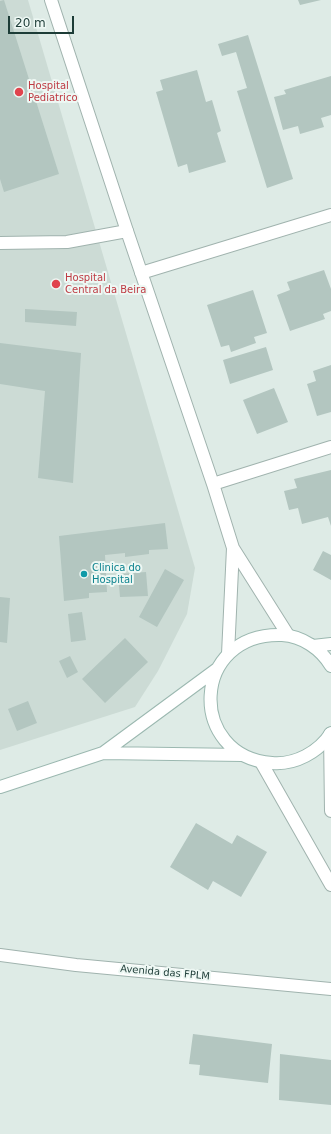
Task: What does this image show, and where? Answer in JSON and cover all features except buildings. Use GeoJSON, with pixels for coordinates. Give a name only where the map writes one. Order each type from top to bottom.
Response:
{"type":"FeatureCollection","features":[{"type":"Feature","properties":{"kind":"street"},"geometry":{"type":"LineString","coordinates":[[51,0],[141,273],[214,484],[233,548],[288,635]]}},
{"type":"Feature","properties":{"kind":"street"},"geometry":{"type":"LineString","coordinates":[[141,273],[331,215]]}},
{"type":"Feature","properties":{"kind":"street"},"geometry":{"type":"LineString","coordinates":[[0,243],[67,242],[127,231]]}},
{"type":"Feature","properties":{"kind":"street"},"geometry":{"type":"LineString","coordinates":[[214,484],[331,447]]}},
{"type":"Feature","properties":{"kind":"street"},"geometry":{"type":"LineString","coordinates":[[228,654],[233,548]]}},
{"type":"Feature","properties":{"kind":"street"},"geometry":{"type":"LineString","coordinates":[[0,787],[103,753],[217,669],[228,654],[245,641],[266,635],[288,635],[301,639],[313,646],[327,659],[331,666]]}},
{"type":"Feature","properties":{"kind":"street"},"geometry":{"type":"LineString","coordinates":[[313,646],[331,644]]}},
{"type":"Feature","properties":{"kind":"street"},"geometry":{"type":"LineString","coordinates":[[217,669],[211,688],[210,708],[216,726],[220,732],[227,742],[242,755]]}},
{"type":"Feature","properties":{"kind":"street"},"geometry":{"type":"LineString","coordinates":[[103,753],[242,755],[261,762],[281,764],[300,759],[317,749],[331,733]]}},
{"type":"Feature","properties":{"kind":"street"},"geometry":{"type":"LineString","coordinates":[[331,733],[331,811]]}},
{"type":"Feature","properties":{"kind":"street"},"geometry":{"type":"LineString","coordinates":[[261,762],[331,885]]}},
{"type":"Feature","properties":{"kind":"street","name":"Avenida das FPLM"},"geometry":{"type":"LineString","coordinates":[[0,955],[76,965],[331,989]]}},
{"type":"Feature","properties":{"kind":"shaded area","name":"Hospital Central da Beira"},"geometry":{"type":"Polygon","coordinates":[[[0,0],[28,0],[195,568],[187,614],[158,671],[135,707],[0,750],[0,0]]]}},
{"type":"Feature","properties":{"kind":"place","name":"Hospital Pediatrico"},"geometry":{"type":"Point","coordinates":[19,92]}},
{"type":"Feature","properties":{"kind":"place","name":"Hospital Central da Beira"},"geometry":{"type":"Point","coordinates":[56,284]}},
{"type":"Feature","properties":{"kind":"place","name":"Clinica do Hospital"},"geometry":{"type":"Point","coordinates":[84,574]}}]}
